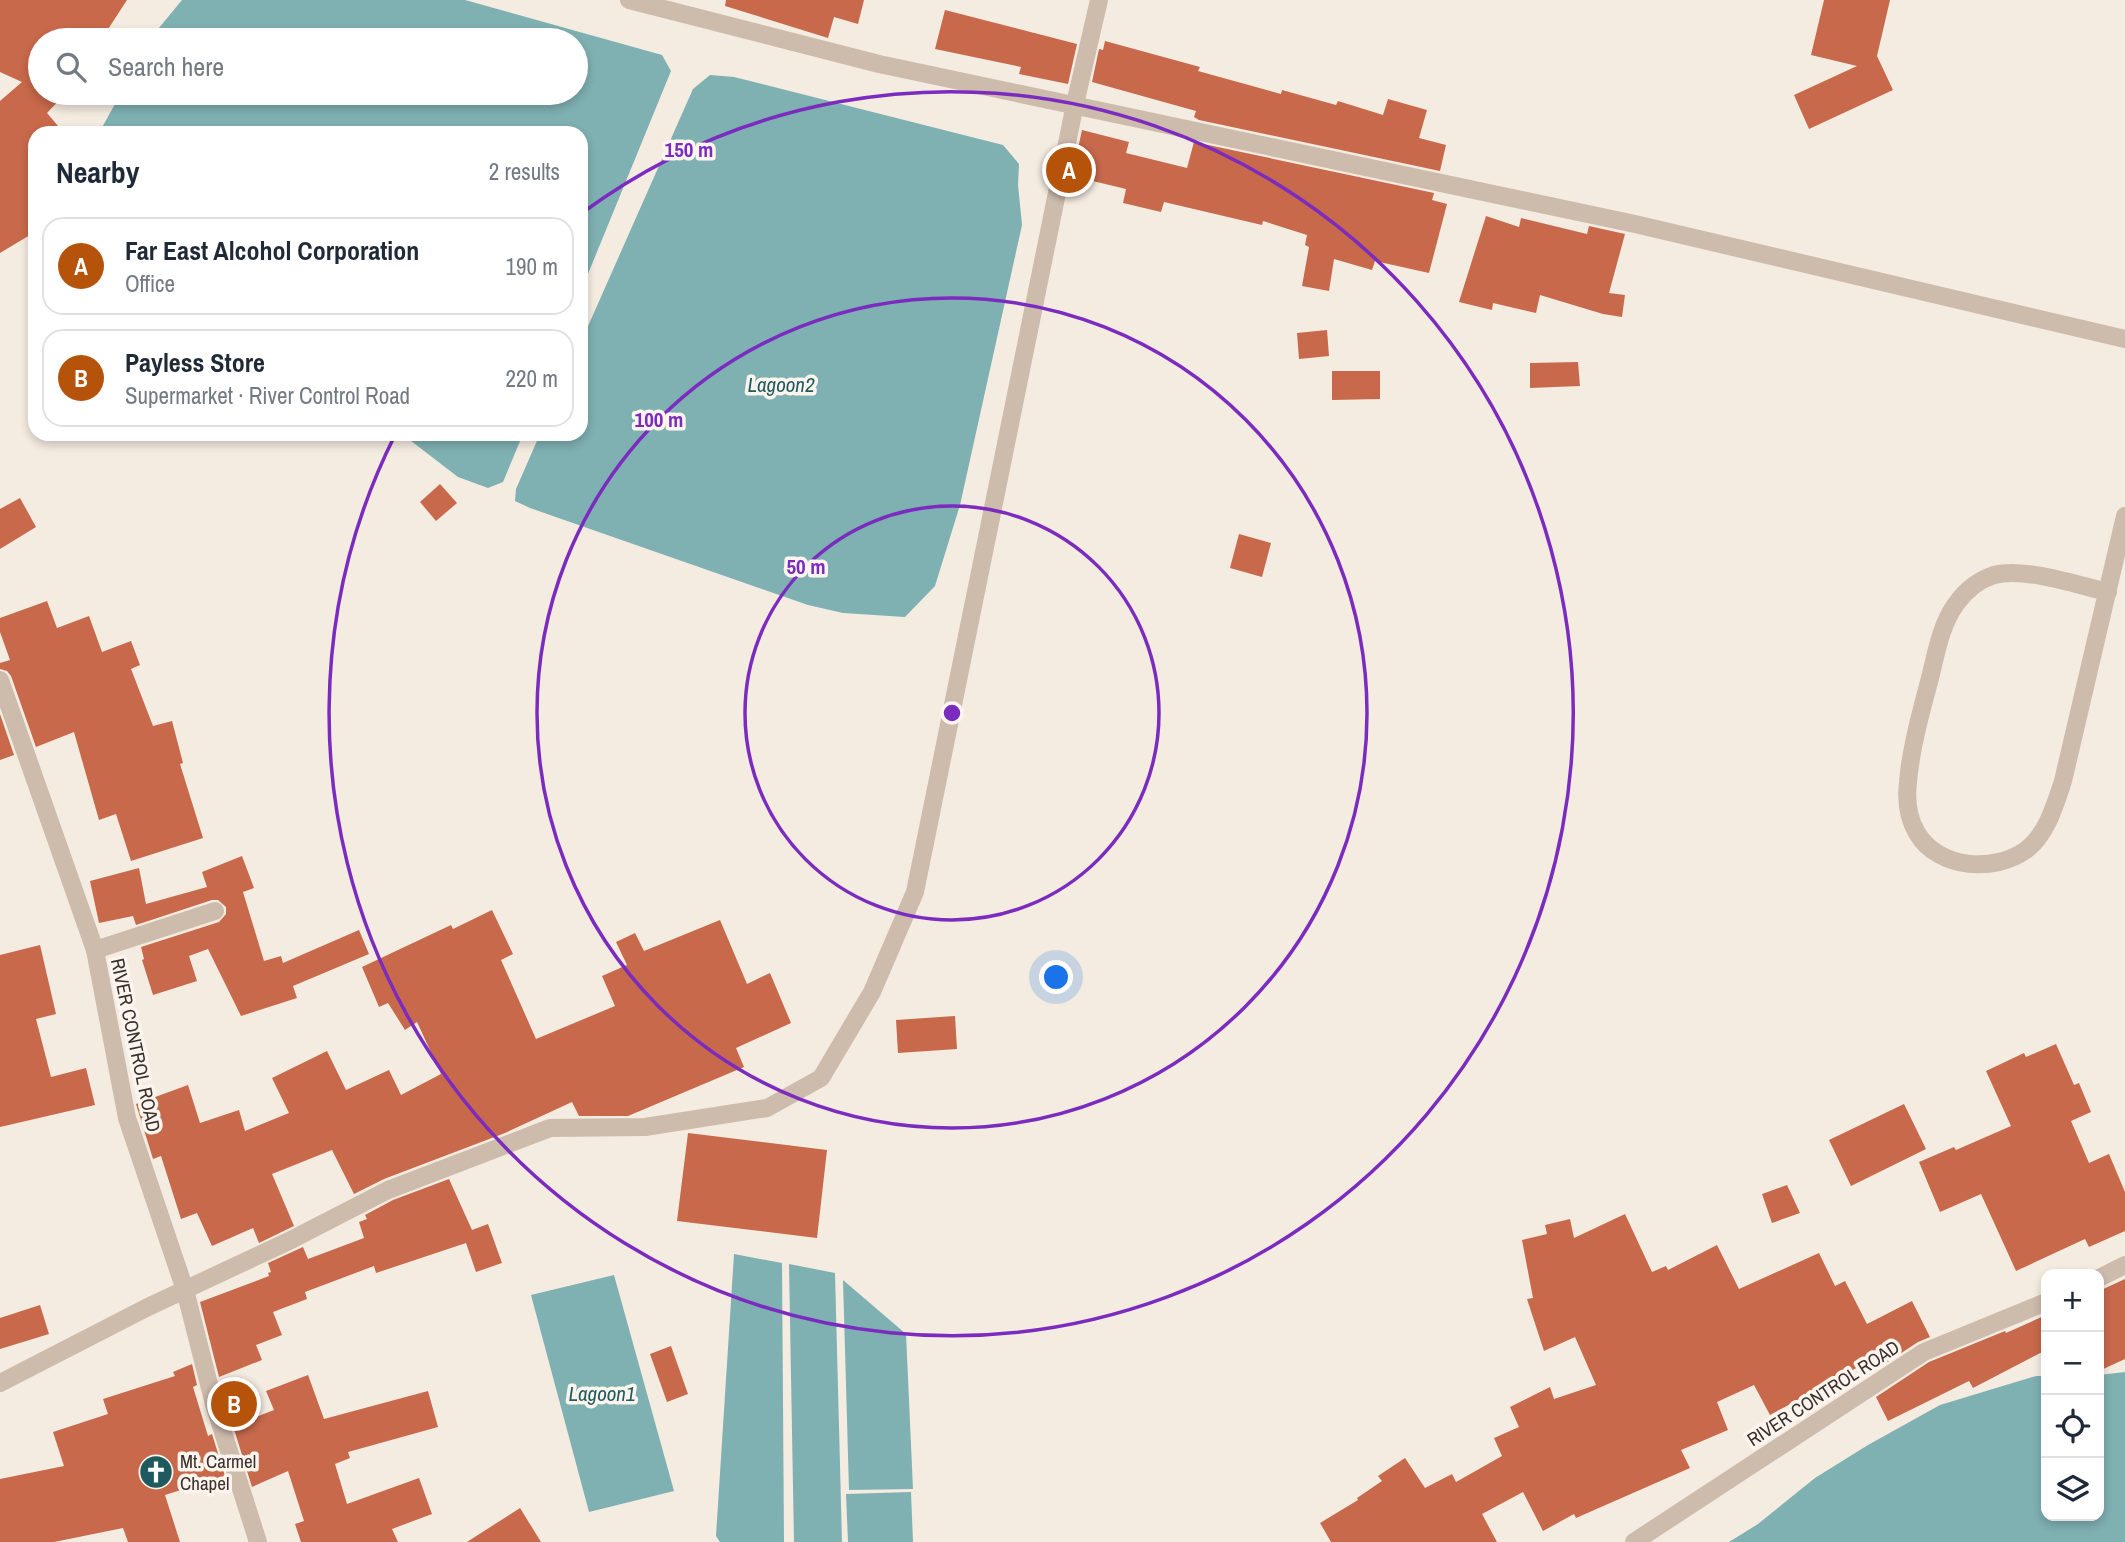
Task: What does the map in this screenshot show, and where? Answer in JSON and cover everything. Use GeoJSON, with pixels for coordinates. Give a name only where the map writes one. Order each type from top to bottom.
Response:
{"type":"FeatureCollection","features":[{"type":"Feature","properties":{"kind":"street"},"geometry":{"type":"LineString","coordinates":[[629,0],[879,64],[1635,224],[2125,339]]}},
{"type":"Feature","properties":{"kind":"street"},"geometry":{"type":"LineString","coordinates":[[0,1383],[148,1307],[388,1191],[550,1128],[645,1127],[767,1108],[821,1078],[872,992],[915,891],[1075,104],[1099,0]]}},
{"type":"Feature","properties":{"kind":"street"},"geometry":{"type":"LineString","coordinates":[[2108,592],[2017,573],[1993,575],[1972,587],[1955,605],[1941,636],[1916,734],[1908,783],[1909,812],[1918,834],[1932,849],[1954,862],[1978,865],[2004,860],[2026,850],[2044,828],[2054,810],[2063,781],[2108,592],[2125,516]]}},
{"type":"Feature","properties":{"kind":"street","name":"RIVER CONTROL ROAD"},"geometry":{"type":"LineString","coordinates":[[0,680],[94,950],[127,1118],[185,1290],[214,1404],[258,1542]]}},
{"type":"Feature","properties":{"kind":"street"},"geometry":{"type":"LineString","coordinates":[[94,950],[215,911]]}},
{"type":"Feature","properties":{"kind":"street"},"geometry":{"type":"LineString","coordinates":[[2104,1276],[2125,1265]]}},
{"type":"Feature","properties":{"kind":"street","name":"RIVER CONTROL ROAD"},"geometry":{"type":"LineString","coordinates":[[1634,1542],[1924,1352],[2041,1304]]}},
{"type":"Feature","properties":{"kind":"water"},"geometry":{"type":"Polygon","coordinates":[[[182,0],[465,0],[565,28],[159,28],[182,0]]]}},
{"type":"Feature","properties":{"kind":"water"},"geometry":{"type":"Polygon","coordinates":[[[588,34],[662,55],[671,71],[588,274],[588,126],[103,126],[114,105],[588,105],[588,34]]]}},
{"type":"Feature","properties":{"kind":"water","name":"Lagoon2"},"geometry":{"type":"Polygon","coordinates":[[[710,75],[734,77],[1003,145],[1019,164],[1022,225],[960,505],[935,586],[905,617],[843,613],[808,605],[515,501],[516,489],[537,441],[588,441],[588,326],[693,89],[710,75]]]}},
{"type":"Feature","properties":{"kind":"water"},"geometry":{"type":"Polygon","coordinates":[[[411,441],[520,441],[503,482],[488,488],[458,477],[411,441]]]}},
{"type":"Feature","properties":{"kind":"water"},"geometry":{"type":"Polygon","coordinates":[[[734,1254],[782,1263],[784,1542],[720,1542],[716,1536],[734,1254]]]}},
{"type":"Feature","properties":{"kind":"water"},"geometry":{"type":"Polygon","coordinates":[[[789,1264],[835,1273],[842,1542],[794,1542],[789,1264]]]}},
{"type":"Feature","properties":{"kind":"water","name":"Lagoon1"},"geometry":{"type":"Polygon","coordinates":[[[614,1275],[674,1491],[589,1512],[531,1295],[614,1275]]]}},
{"type":"Feature","properties":{"kind":"water"},"geometry":{"type":"Polygon","coordinates":[[[843,1280],[906,1334],[913,1489],[849,1490],[843,1280]]]}},
{"type":"Feature","properties":{"kind":"water"},"geometry":{"type":"Polygon","coordinates":[[[2125,1372],[2125,1542],[1729,1542],[1758,1524],[1815,1478],[1940,1405],[2036,1376],[2041,1376],[2041,1521],[2104,1521],[2104,1374],[2125,1372]]]}},
{"type":"Feature","properties":{"kind":"water"},"geometry":{"type":"Polygon","coordinates":[[[911,1492],[913,1542],[848,1542],[846,1494],[911,1492]]]}},
{"type":"Feature","properties":{"kind":"building"},"geometry":{"type":"Polygon","coordinates":[[[0,0],[127,0],[109,28],[28,28],[28,105],[55,105],[47,113],[58,126],[28,126],[28,236],[0,253],[0,101],[22,82],[0,72],[0,0]]]}},
{"type":"Feature","properties":{"kind":"building"},"geometry":{"type":"Polygon","coordinates":[[[726,0],[864,0],[858,24],[834,17],[828,38],[725,6],[726,0]]]}},
{"type":"Feature","properties":{"kind":"building"},"geometry":{"type":"Polygon","coordinates":[[[1824,0],[1890,0],[1877,56],[1893,90],[1809,129],[1794,95],[1857,66],[1811,55],[1824,0]]]}},
{"type":"Feature","properties":{"kind":"building"},"geometry":{"type":"Polygon","coordinates":[[[945,10],[1077,44],[1068,84],[1019,74],[1021,67],[935,49],[945,10]]]}},
{"type":"Feature","properties":{"kind":"building"},"geometry":{"type":"Polygon","coordinates":[[[1105,41],[1200,67],[1198,71],[1281,94],[1282,90],[1336,105],[1338,101],[1383,115],[1388,99],[1427,110],[1419,138],[1446,145],[1440,171],[1199,120],[1194,117],[1196,111],[1092,82],[1099,49],[1103,50],[1105,41]]]}},
{"type":"Feature","properties":{"kind":"building"},"geometry":{"type":"Polygon","coordinates":[[[1082,130],[1129,142],[1126,153],[1187,168],[1194,142],[1434,193],[1432,200],[1447,204],[1429,273],[1375,261],[1372,270],[1334,259],[1329,291],[1302,286],[1309,247],[1305,245],[1307,235],[1263,221],[1262,225],[1164,202],[1161,212],[1123,203],[1126,189],[1072,176],[1082,130]]]}},
{"type":"Feature","properties":{"kind":"building"},"geometry":{"type":"Polygon","coordinates":[[[1486,216],[1519,227],[1521,218],[1587,234],[1589,226],[1625,234],[1609,293],[1625,295],[1622,317],[1540,295],[1536,313],[1493,303],[1492,310],[1459,302],[1486,216]]]}},
{"type":"Feature","properties":{"kind":"building"},"geometry":{"type":"Polygon","coordinates":[[[1327,330],[1329,356],[1299,359],[1297,333],[1327,330]]]}},
{"type":"Feature","properties":{"kind":"building"},"geometry":{"type":"Polygon","coordinates":[[[1578,362],[1580,386],[1530,388],[1530,363],[1578,362]]]}},
{"type":"Feature","properties":{"kind":"building"},"geometry":{"type":"Polygon","coordinates":[[[1332,371],[1380,371],[1380,399],[1332,400],[1332,371]]]}},
{"type":"Feature","properties":{"kind":"building"},"geometry":{"type":"Polygon","coordinates":[[[440,484],[457,503],[436,521],[420,502],[440,484]]]}},
{"type":"Feature","properties":{"kind":"building"},"geometry":{"type":"Polygon","coordinates":[[[20,498],[36,527],[0,549],[0,509],[20,498]]]}},
{"type":"Feature","properties":{"kind":"building"},"geometry":{"type":"Polygon","coordinates":[[[1239,534],[1271,543],[1262,577],[1230,568],[1239,534]]]}},
{"type":"Feature","properties":{"kind":"building"},"geometry":{"type":"Polygon","coordinates":[[[47,601],[57,628],[89,616],[102,652],[131,641],[140,665],[131,669],[153,726],[172,721],[183,763],[180,764],[203,838],[131,861],[116,814],[99,820],[74,732],[36,747],[11,676],[0,669],[0,663],[10,660],[0,632],[0,618],[47,601]]]}},
{"type":"Feature","properties":{"kind":"building"},"geometry":{"type":"Polygon","coordinates":[[[0,714],[14,755],[0,760],[0,714]]]}},
{"type":"Feature","properties":{"kind":"building"},"geometry":{"type":"Polygon","coordinates":[[[242,856],[254,888],[243,892],[264,961],[281,956],[283,963],[359,930],[369,954],[293,986],[297,998],[241,1016],[208,949],[189,956],[197,981],[153,995],[142,960],[141,947],[219,922],[226,914],[226,907],[218,900],[212,900],[136,925],[133,916],[99,923],[90,881],[139,868],[146,904],[207,887],[202,872],[242,856]]]}},
{"type":"Feature","properties":{"kind":"building"},"geometry":{"type":"Polygon","coordinates":[[[492,910],[513,954],[501,960],[536,1039],[615,1006],[602,976],[627,965],[616,942],[635,933],[644,951],[720,920],[747,984],[770,973],[791,1023],[736,1048],[744,1067],[628,1116],[579,1116],[572,1102],[505,1133],[384,1179],[354,1194],[332,1150],[272,1174],[294,1226],[259,1243],[253,1228],[212,1246],[197,1213],[181,1219],[161,1156],[153,1159],[136,1104],[188,1085],[200,1123],[239,1110],[245,1131],[289,1113],[272,1078],[327,1051],[346,1090],[389,1070],[401,1095],[441,1074],[417,1022],[405,1030],[388,1003],[379,1007],[362,967],[451,925],[453,929],[492,910]]]}},
{"type":"Feature","properties":{"kind":"building"},"geometry":{"type":"Polygon","coordinates":[[[40,945],[56,1014],[36,1019],[51,1077],[86,1068],[95,1105],[0,1127],[0,955],[40,945]]]}},
{"type":"Feature","properties":{"kind":"building"},"geometry":{"type":"Polygon","coordinates":[[[955,1016],[957,1049],[898,1053],[896,1020],[955,1016]]]}},
{"type":"Feature","properties":{"kind":"building"},"geometry":{"type":"Polygon","coordinates":[[[2056,1044],[2074,1085],[2079,1083],[2091,1112],[2071,1121],[2089,1163],[2109,1154],[2125,1192],[2125,1231],[2089,1247],[2085,1239],[2016,1271],[1981,1194],[1940,1212],[1919,1162],[1954,1147],[1956,1150],[2011,1126],[1986,1071],[2024,1053],[2026,1057],[2056,1044]]]}},
{"type":"Feature","properties":{"kind":"building"},"geometry":{"type":"Polygon","coordinates":[[[1904,1104],[1926,1149],[1851,1186],[1829,1140],[1904,1104]]]}},
{"type":"Feature","properties":{"kind":"building"},"geometry":{"type":"Polygon","coordinates":[[[688,1133],[827,1150],[817,1238],[677,1221],[688,1133]]]}},
{"type":"Feature","properties":{"kind":"building"},"geometry":{"type":"Polygon","coordinates":[[[449,1179],[472,1230],[488,1224],[502,1263],[476,1272],[466,1243],[376,1273],[374,1266],[305,1292],[307,1299],[273,1312],[282,1335],[256,1345],[262,1360],[219,1377],[200,1302],[269,1276],[268,1273],[271,1272],[268,1263],[303,1247],[308,1259],[364,1238],[359,1222],[367,1219],[365,1215],[393,1200],[449,1179]]]}},
{"type":"Feature","properties":{"kind":"building"},"geometry":{"type":"Polygon","coordinates":[[[1787,1185],[1800,1213],[1772,1223],[1762,1194],[1787,1185]]]}},
{"type":"Feature","properties":{"kind":"building"},"geometry":{"type":"Polygon","coordinates":[[[1625,1214],[1652,1272],[1666,1266],[1668,1270],[1717,1245],[1739,1289],[1819,1253],[1835,1286],[1845,1281],[1867,1324],[1912,1301],[1930,1337],[1865,1377],[1860,1366],[1770,1415],[1754,1385],[1717,1402],[1728,1430],[1681,1450],[1690,1468],[1576,1518],[1574,1514],[1543,1531],[1523,1492],[1482,1514],[1497,1542],[1331,1542],[1320,1523],[1358,1500],[1357,1498],[1382,1481],[1378,1476],[1405,1458],[1425,1488],[1452,1474],[1456,1482],[1502,1456],[1494,1438],[1519,1427],[1510,1407],[1550,1387],[1554,1399],[1596,1385],[1575,1337],[1544,1351],[1527,1299],[1533,1298],[1522,1240],[1547,1234],[1545,1225],[1570,1219],[1574,1238],[1625,1214]]]}},
{"type":"Feature","properties":{"kind":"building"},"geometry":{"type":"Polygon","coordinates":[[[2125,1279],[2125,1359],[2104,1369],[2104,1332],[2104,1289],[2125,1279]]]}},
{"type":"Feature","properties":{"kind":"building"},"geometry":{"type":"Polygon","coordinates":[[[40,1305],[49,1334],[0,1349],[0,1318],[40,1305]]]}},
{"type":"Feature","properties":{"kind":"building"},"geometry":{"type":"Polygon","coordinates":[[[2041,1317],[2041,1353],[1973,1388],[1969,1381],[1888,1421],[1876,1397],[1929,1362],[2005,1331],[2006,1333],[2041,1317]]]}},
{"type":"Feature","properties":{"kind":"building"},"geometry":{"type":"Polygon","coordinates":[[[671,1346],[688,1394],[667,1402],[650,1354],[671,1346]]]}},
{"type":"Feature","properties":{"kind":"building"},"geometry":{"type":"Polygon","coordinates":[[[192,1364],[197,1385],[193,1387],[208,1436],[212,1434],[225,1476],[165,1495],[180,1542],[128,1542],[123,1528],[54,1542],[0,1542],[0,1479],[64,1466],[53,1432],[108,1414],[103,1399],[175,1376],[173,1372],[192,1364]]]}},
{"type":"Feature","properties":{"kind":"building"},"geometry":{"type":"Polygon","coordinates":[[[308,1375],[324,1419],[428,1391],[438,1427],[348,1452],[350,1458],[335,1464],[347,1504],[419,1478],[432,1514],[392,1529],[398,1542],[301,1542],[295,1524],[304,1521],[288,1471],[252,1487],[233,1426],[274,1410],[266,1391],[308,1375]]]}},
{"type":"Feature","properties":{"kind":"building"},"geometry":{"type":"Polygon","coordinates":[[[520,1508],[541,1542],[467,1542],[520,1508]]]}},
{"type":"Feature","properties":{"kind":"place","name":"Far East Alcohol Corporation"},"geometry":{"type":"Point","coordinates":[1069,170]}},
{"type":"Feature","properties":{"kind":"place","name":"Payless Store"},"geometry":{"type":"Point","coordinates":[234,1404]}},
{"type":"Feature","properties":{"kind":"place","name":"Mt. Carmel Chapel"},"geometry":{"type":"Point","coordinates":[156,1472]}}]}
